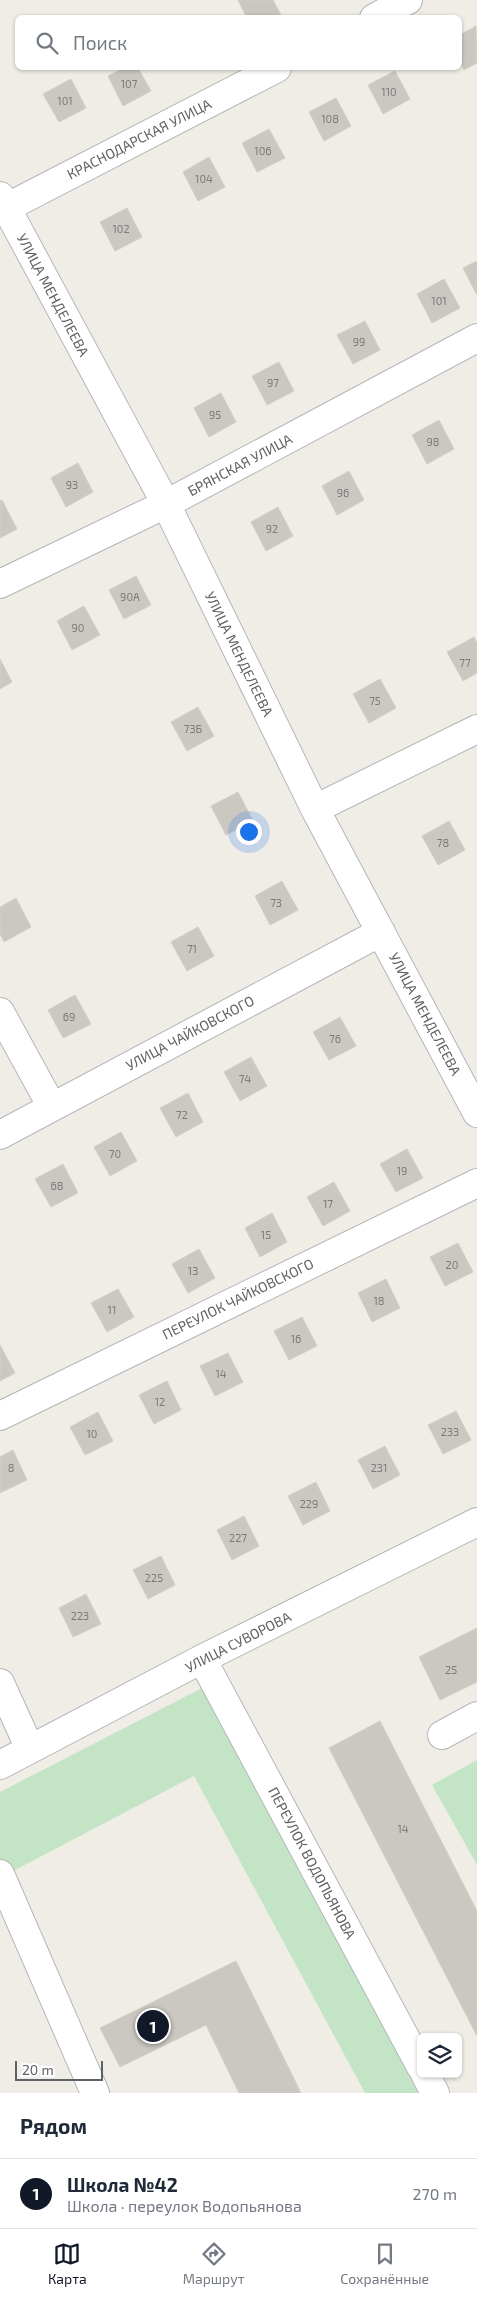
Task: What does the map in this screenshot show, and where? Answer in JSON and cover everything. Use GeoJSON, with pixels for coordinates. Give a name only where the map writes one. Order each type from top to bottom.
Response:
{"type":"FeatureCollection","features":[{"type":"Feature","properties":{"kind":"street"},"geometry":{"type":"LineString","coordinates":[[380,15],[408,0]]}},
{"type":"Feature","properties":{"kind":"street","name":"КРАСНОДАРСКАЯ УЛИЦА"},"geometry":{"type":"LineString","coordinates":[[2,205],[273,70]]}},
{"type":"Feature","properties":{"kind":"street","name":"УЛИЦА МЕНДЕЛЕЕВА"},"geometry":{"type":"LineString","coordinates":[[2,205],[166,504],[315,810],[477,1113]]}},
{"type":"Feature","properties":{"kind":"street","name":"БРЯНСКАЯ УЛИЦА"},"geometry":{"type":"LineString","coordinates":[[0,584],[166,504],[477,338]]}},
{"type":"Feature","properties":{"kind":"street"},"geometry":{"type":"LineString","coordinates":[[315,810],[477,729]]}},
{"type":"Feature","properties":{"kind":"street","name":"УЛИЦА ЧАЙКОВСКОГО"},"geometry":{"type":"LineString","coordinates":[[0,1135],[381,932]]}},
{"type":"Feature","properties":{"kind":"street"},"geometry":{"type":"LineString","coordinates":[[0,1012],[52,1107]]}},
{"type":"Feature","properties":{"kind":"street","name":"ПЕРЕУЛОК ЧАЙКОВСКОГО"},"geometry":{"type":"LineString","coordinates":[[0,1416],[477,1183]]}},
{"type":"Feature","properties":{"kind":"street","name":"УЛИЦА СУВОРОВА"},"geometry":{"type":"LineString","coordinates":[[0,1765],[202,1659],[477,1522]]}},
{"type":"Feature","properties":{"kind":"street","name":"ПЕРЕУЛОК ВОДОПЬЯНОВА"},"geometry":{"type":"LineString","coordinates":[[202,1659],[417,2060]]}},
{"type":"Feature","properties":{"kind":"street"},"geometry":{"type":"LineString","coordinates":[[0,1683],[30,1749]]}},
{"type":"Feature","properties":{"kind":"street"},"geometry":{"type":"LineString","coordinates":[[442,1735],[477,1716]]}},
{"type":"Feature","properties":{"kind":"street"},"geometry":{"type":"LineString","coordinates":[[0,1874],[95,2093]]}},
{"type":"Feature","properties":{"kind":"street"},"geometry":{"type":"LineString","coordinates":[[427,2078],[435,2093]]}},
{"type":"Feature","properties":{"kind":"green space"},"geometry":{"type":"Polygon","coordinates":[[[206,1686],[419,2093],[365,2093],[194,1776],[0,1878],[0,1792],[206,1686]]]}},
{"type":"Feature","properties":{"kind":"green space"},"geometry":{"type":"Polygon","coordinates":[[[477,1760],[477,1865],[432,1785],[477,1760]]]}},
{"type":"Feature","properties":{"kind":"building"},"geometry":{"type":"Polygon","coordinates":[[[238,0],[273,0],[281,15],[246,15],[238,0]]]}},
{"type":"Feature","properties":{"kind":"building"},"geometry":{"type":"Polygon","coordinates":[[[476,26],[477,63],[464,70],[462,66],[462,34],[476,26]]]}},
{"type":"Feature","properties":{"kind":"building"},"geometry":{"type":"Polygon","coordinates":[[[120,70],[139,70],[151,91],[123,106],[108,76],[120,70]]]}},
{"type":"Feature","properties":{"kind":"building"},"geometry":{"type":"Polygon","coordinates":[[[395,71],[410,99],[383,114],[368,85],[395,71]]]}},
{"type":"Feature","properties":{"kind":"building"},"geometry":{"type":"Polygon","coordinates":[[[71,79],[86,108],[59,122],[43,94],[71,79]]]}},
{"type":"Feature","properties":{"kind":"building"},"geometry":{"type":"Polygon","coordinates":[[[336,98],[351,126],[324,141],[309,112],[336,98]]]}},
{"type":"Feature","properties":{"kind":"building"},"geometry":{"type":"Polygon","coordinates":[[[269,129],[285,158],[257,172],[242,143],[269,129]]]}},
{"type":"Feature","properties":{"kind":"building"},"geometry":{"type":"Polygon","coordinates":[[[209,157],[225,187],[198,201],[183,172],[209,157]]]}},
{"type":"Feature","properties":{"kind":"building"},"geometry":{"type":"Polygon","coordinates":[[[127,208],[142,237],[115,251],[100,222],[127,208]]]}},
{"type":"Feature","properties":{"kind":"building"},"geometry":{"type":"Polygon","coordinates":[[[477,261],[477,295],[463,268],[477,261]]]}},
{"type":"Feature","properties":{"kind":"building"},"geometry":{"type":"Polygon","coordinates":[[[444,279],[460,308],[432,323],[417,294],[444,279]]]}},
{"type":"Feature","properties":{"kind":"building"},"geometry":{"type":"Polygon","coordinates":[[[365,321],[380,350],[353,364],[337,335],[365,321]]]}},
{"type":"Feature","properties":{"kind":"building"},"geometry":{"type":"Polygon","coordinates":[[[279,362],[294,391],[267,405],[252,376],[279,362]]]}},
{"type":"Feature","properties":{"kind":"building"},"geometry":{"type":"Polygon","coordinates":[[[221,393],[236,422],[209,437],[194,408],[221,393]]]}},
{"type":"Feature","properties":{"kind":"building"},"geometry":{"type":"Polygon","coordinates":[[[439,420],[454,449],[427,464],[412,435],[439,420]]]}},
{"type":"Feature","properties":{"kind":"building"},"geometry":{"type":"Polygon","coordinates":[[[78,463],[93,492],[66,507],[51,478],[78,463]]]}},
{"type":"Feature","properties":{"kind":"building"},"geometry":{"type":"Polygon","coordinates":[[[349,471],[364,500],[337,515],[322,486],[349,471]]]}},
{"type":"Feature","properties":{"kind":"building"},"geometry":{"type":"Polygon","coordinates":[[[2,500],[17,529],[0,538],[0,501],[2,500]]]}},
{"type":"Feature","properties":{"kind":"building"},"geometry":{"type":"Polygon","coordinates":[[[278,507],[293,536],[266,551],[251,522],[278,507]]]}},
{"type":"Feature","properties":{"kind":"building"},"geometry":{"type":"Polygon","coordinates":[[[136,576],[151,605],[124,619],[109,590],[136,576]]]}},
{"type":"Feature","properties":{"kind":"building"},"geometry":{"type":"Polygon","coordinates":[[[84,606],[100,635],[72,650],[57,621],[84,606]]]}},
{"type":"Feature","properties":{"kind":"building"},"geometry":{"type":"Polygon","coordinates":[[[474,637],[477,643],[477,673],[463,681],[447,652],[474,637]]]}},
{"type":"Feature","properties":{"kind":"building"},"geometry":{"type":"Polygon","coordinates":[[[0,659],[12,682],[0,689],[0,659]]]}},
{"type":"Feature","properties":{"kind":"building"},"geometry":{"type":"Polygon","coordinates":[[[380,679],[396,708],[369,723],[353,694],[380,679]]]}},
{"type":"Feature","properties":{"kind":"building"},"geometry":{"type":"Polygon","coordinates":[[[198,707],[214,736],[187,751],[171,722],[198,707]]]}},
{"type":"Feature","properties":{"kind":"building"},"geometry":{"type":"Polygon","coordinates":[[[238,792],[253,821],[226,835],[211,806],[238,792]]]}},
{"type":"Feature","properties":{"kind":"building"},"geometry":{"type":"Polygon","coordinates":[[[449,821],[465,850],[438,865],[422,836],[449,821]]]}},
{"type":"Feature","properties":{"kind":"building"},"geometry":{"type":"Polygon","coordinates":[[[282,881],[298,910],[270,925],[255,896],[282,881]]]}},
{"type":"Feature","properties":{"kind":"building"},"geometry":{"type":"Polygon","coordinates":[[[16,898],[31,927],[4,942],[0,934],[0,907],[16,898]]]}},
{"type":"Feature","properties":{"kind":"building"},"geometry":{"type":"Polygon","coordinates":[[[198,927],[214,956],[187,971],[171,942],[198,927]]]}},
{"type":"Feature","properties":{"kind":"building"},"geometry":{"type":"Polygon","coordinates":[[[75,995],[91,1024],[63,1038],[48,1010],[75,995]]]}},
{"type":"Feature","properties":{"kind":"building"},"geometry":{"type":"Polygon","coordinates":[[[340,1017],[356,1046],[329,1060],[313,1032],[340,1017]]]}},
{"type":"Feature","properties":{"kind":"building"},"geometry":{"type":"Polygon","coordinates":[[[251,1057],[267,1086],[240,1101],[224,1072],[251,1057]]]}},
{"type":"Feature","properties":{"kind":"building"},"geometry":{"type":"Polygon","coordinates":[[[188,1093],[203,1122],[176,1137],[160,1108],[188,1093]]]}},
{"type":"Feature","properties":{"kind":"building"},"geometry":{"type":"Polygon","coordinates":[[[121,1132],[137,1161],[110,1176],[94,1147],[121,1132]]]}},
{"type":"Feature","properties":{"kind":"building"},"geometry":{"type":"Polygon","coordinates":[[[407,1149],[423,1178],[396,1192],[380,1164],[407,1149]]]}},
{"type":"Feature","properties":{"kind":"building"},"geometry":{"type":"Polygon","coordinates":[[[63,1164],[78,1193],[51,1207],[35,1179],[63,1164]]]}},
{"type":"Feature","properties":{"kind":"building"},"geometry":{"type":"Polygon","coordinates":[[[334,1182],[350,1211],[323,1226],[307,1197],[334,1182]]]}},
{"type":"Feature","properties":{"kind":"building"},"geometry":{"type":"Polygon","coordinates":[[[272,1213],[287,1242],[260,1257],[245,1228],[272,1213]]]}},
{"type":"Feature","properties":{"kind":"building"},"geometry":{"type":"Polygon","coordinates":[[[458,1243],[473,1272],[445,1286],[430,1257],[458,1243]]]}},
{"type":"Feature","properties":{"kind":"building"},"geometry":{"type":"Polygon","coordinates":[[[199,1249],[215,1278],[188,1293],[172,1264],[199,1249]]]}},
{"type":"Feature","properties":{"kind":"building"},"geometry":{"type":"Polygon","coordinates":[[[386,1279],[400,1308],[372,1322],[358,1293],[386,1279]]]}},
{"type":"Feature","properties":{"kind":"building"},"geometry":{"type":"Polygon","coordinates":[[[118,1289],[134,1317],[107,1332],[91,1303],[118,1289]]]}},
{"type":"Feature","properties":{"kind":"building"},"geometry":{"type":"Polygon","coordinates":[[[302,1317],[317,1346],[289,1360],[274,1331],[302,1317]]]}},
{"type":"Feature","properties":{"kind":"building"},"geometry":{"type":"Polygon","coordinates":[[[0,1345],[15,1373],[0,1381],[0,1345]]]}},
{"type":"Feature","properties":{"kind":"building"},"geometry":{"type":"Polygon","coordinates":[[[228,1353],[243,1382],[215,1396],[200,1366],[228,1353]]]}},
{"type":"Feature","properties":{"kind":"building"},"geometry":{"type":"Polygon","coordinates":[[[167,1381],[181,1410],[154,1424],[139,1395],[167,1381]]]}},
{"type":"Feature","properties":{"kind":"building"},"geometry":{"type":"Polygon","coordinates":[[[456,1411],[471,1440],[443,1454],[428,1425],[456,1411]]]}},
{"type":"Feature","properties":{"kind":"building"},"geometry":{"type":"Polygon","coordinates":[[[98,1412],[113,1441],[85,1455],[70,1427],[98,1412]]]}},
{"type":"Feature","properties":{"kind":"building"},"geometry":{"type":"Polygon","coordinates":[[[385,1446],[400,1475],[373,1489],[358,1460],[385,1446]]]}},
{"type":"Feature","properties":{"kind":"building"},"geometry":{"type":"Polygon","coordinates":[[[13,1450],[27,1480],[0,1493],[0,1457],[13,1450]]]}},
{"type":"Feature","properties":{"kind":"building"},"geometry":{"type":"Polygon","coordinates":[[[316,1482],[330,1511],[303,1525],[288,1496],[316,1482]]]}},
{"type":"Feature","properties":{"kind":"building"},"geometry":{"type":"Polygon","coordinates":[[[244,1516],[259,1546],[232,1560],[217,1530],[244,1516]]]}},
{"type":"Feature","properties":{"kind":"building"},"geometry":{"type":"Polygon","coordinates":[[[161,1556],[175,1585],[148,1599],[133,1570],[161,1556]]]}},
{"type":"Feature","properties":{"kind":"building"},"geometry":{"type":"Polygon","coordinates":[[[86,1594],[101,1624],[73,1637],[59,1608],[86,1594]]]}},
{"type":"Feature","properties":{"kind":"building"},"geometry":{"type":"Polygon","coordinates":[[[477,1628],[477,1682],[440,1700],[419,1657],[477,1628]]]}},
{"type":"Feature","properties":{"kind":"building"},"geometry":{"type":"Polygon","coordinates":[[[380,1721],[477,1911],[477,2036],[329,1748],[380,1721]]]}},
{"type":"Feature","properties":{"kind":"building"},"geometry":{"type":"Polygon","coordinates":[[[236,1961],[301,2093],[239,2093],[206,2025],[120,2067],[100,2028],[236,1961]]]}},
{"type":"Feature","properties":{"kind":"place","name":"Школа №42"},"geometry":{"type":"Point","coordinates":[153,2026]}}]}
